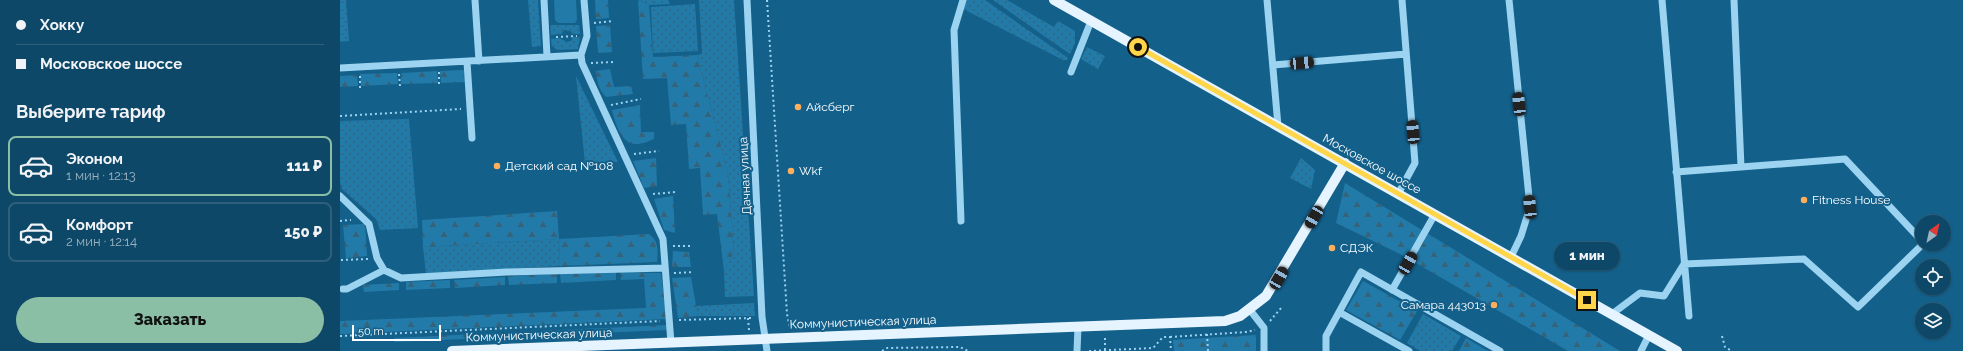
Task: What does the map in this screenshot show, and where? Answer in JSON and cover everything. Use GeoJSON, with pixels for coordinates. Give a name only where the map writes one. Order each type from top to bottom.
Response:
{"type":"FeatureCollection","features":[{"type":"Feature","properties":{"kind":"main road","name":"Московское шоссе"},"geometry":{"type":"LineString","coordinates":[[1054,0],[1677,351]]}},
{"type":"Feature","properties":{"kind":"main road","name":"Коммунистическая улица"},"geometry":{"type":"LineString","coordinates":[[452,351],[604,348],[671,343],[1225,321],[1240,316],[1250,310],[1266,296],[1345,163]]}},
{"type":"Feature","properties":{"kind":"street"},"geometry":{"type":"LineString","coordinates":[[475,0],[479,61]]}},
{"type":"Feature","properties":{"kind":"street"},"geometry":{"type":"LineString","coordinates":[[544,0],[548,56]]}},
{"type":"Feature","properties":{"kind":"street"},"geometry":{"type":"LineString","coordinates":[[584,0],[587,36],[581,55],[582,63],[663,239],[671,343]]}},
{"type":"Feature","properties":{"kind":"street","name":"Дачная улица"},"geometry":{"type":"LineString","coordinates":[[748,0],[762,317],[768,351]]}},
{"type":"Feature","properties":{"kind":"street"},"geometry":{"type":"LineString","coordinates":[[961,221],[954,30],[963,0]]}},
{"type":"Feature","properties":{"kind":"street"},"geometry":{"type":"LineString","coordinates":[[1267,0],[1278,126]]}},
{"type":"Feature","properties":{"kind":"street"},"geometry":{"type":"LineString","coordinates":[[1398,194],[1415,163],[1402,0]]}},
{"type":"Feature","properties":{"kind":"street"},"geometry":{"type":"LineString","coordinates":[[1509,0],[1530,207],[1521,236],[1512,257]]}},
{"type":"Feature","properties":{"kind":"street"},"geometry":{"type":"LineString","coordinates":[[1662,0],[1689,316]]}},
{"type":"Feature","properties":{"kind":"street"},"geometry":{"type":"LineString","coordinates":[[1734,0],[1741,167]]}},
{"type":"Feature","properties":{"kind":"street"},"geometry":{"type":"LineString","coordinates":[[1071,72],[1091,21]]}},
{"type":"Feature","properties":{"kind":"street"},"geometry":{"type":"LineString","coordinates":[[1273,65],[1406,54]]}},
{"type":"Feature","properties":{"kind":"street"},"geometry":{"type":"LineString","coordinates":[[340,68],[581,55]]}},
{"type":"Feature","properties":{"kind":"street"},"geometry":{"type":"LineString","coordinates":[[467,62],[472,138]]}},
{"type":"Feature","properties":{"kind":"street"},"geometry":{"type":"LineString","coordinates":[[1676,172],[1845,159],[1915,234]]}},
{"type":"Feature","properties":{"kind":"street"},"geometry":{"type":"LineString","coordinates":[[340,196],[369,224],[377,258],[384,270],[401,278],[507,272],[666,271]]}},
{"type":"Feature","properties":{"kind":"street"},"geometry":{"type":"LineString","coordinates":[[1392,290],[1435,214]]}},
{"type":"Feature","properties":{"kind":"street"},"geometry":{"type":"LineString","coordinates":[[1684,264],[1804,259],[1858,308],[1915,251]]}},
{"type":"Feature","properties":{"kind":"street"},"geometry":{"type":"LineString","coordinates":[[1612,314],[1640,292],[1664,296],[1684,264]]}},
{"type":"Feature","properties":{"kind":"street"},"geometry":{"type":"LineString","coordinates":[[343,289],[347,289],[384,270]]}},
{"type":"Feature","properties":{"kind":"street"},"geometry":{"type":"LineString","coordinates":[[1326,351],[1326,336],[1361,272],[1500,351]]}},
{"type":"Feature","properties":{"kind":"street"},"geometry":{"type":"LineString","coordinates":[[1250,310],[1264,328],[1264,351]]}},
{"type":"Feature","properties":{"kind":"street"},"geometry":{"type":"LineString","coordinates":[[1339,312],[1409,351]]}},
{"type":"Feature","properties":{"kind":"street"},"geometry":{"type":"LineString","coordinates":[[1077,351],[1078,327]]}},
{"type":"Feature","properties":{"kind":"street"},"geometry":{"type":"LineString","coordinates":[[1641,351],[1649,335]]}},
{"type":"Feature","properties":{"kind":"path"},"geometry":{"type":"LineString","coordinates":[[767,0],[787,314],[792,338]]}},
{"type":"Feature","properties":{"kind":"path"},"geometry":{"type":"LineString","coordinates":[[586,23],[613,21]]}},
{"type":"Feature","properties":{"kind":"path"},"geometry":{"type":"LineString","coordinates":[[546,37],[587,36]]}},
{"type":"Feature","properties":{"kind":"path"},"geometry":{"type":"LineString","coordinates":[[582,63],[615,62]]}},
{"type":"Feature","properties":{"kind":"path"},"geometry":{"type":"LineString","coordinates":[[439,63],[439,84]]}},
{"type":"Feature","properties":{"kind":"path"},"geometry":{"type":"LineString","coordinates":[[399,65],[400,86]]}},
{"type":"Feature","properties":{"kind":"path"},"geometry":{"type":"LineString","coordinates":[[359,67],[360,88]]}},
{"type":"Feature","properties":{"kind":"path"},"geometry":{"type":"LineString","coordinates":[[602,107],[642,99]]}},
{"type":"Feature","properties":{"kind":"path"},"geometry":{"type":"LineString","coordinates":[[340,116],[470,109]]}},
{"type":"Feature","properties":{"kind":"path"},"geometry":{"type":"LineString","coordinates":[[624,156],[659,151]]}},
{"type":"Feature","properties":{"kind":"path"},"geometry":{"type":"LineString","coordinates":[[643,196],[676,192]]}},
{"type":"Feature","properties":{"kind":"path"},"geometry":{"type":"LineString","coordinates":[[664,246],[691,246]]}},
{"type":"Feature","properties":{"kind":"path"},"geometry":{"type":"LineString","coordinates":[[341,260],[377,258]]}},
{"type":"Feature","properties":{"kind":"path"},"geometry":{"type":"LineString","coordinates":[[666,271],[694,272]]}},
{"type":"Feature","properties":{"kind":"path"},"geometry":{"type":"LineString","coordinates":[[340,336],[762,317]]}},
{"type":"Feature","properties":{"kind":"path"},"geometry":{"type":"LineString","coordinates":[[1207,334],[1208,351]]}},
{"type":"Feature","properties":{"kind":"path"},"geometry":{"type":"LineString","coordinates":[[1722,336],[1725,347],[1732,351]]}},
{"type":"Feature","properties":{"kind":"path"},"geometry":{"type":"LineString","coordinates":[[1089,351],[1153,348],[1163,337],[1170,337],[1171,351]]}},
{"type":"Feature","properties":{"kind":"path"},"geometry":{"type":"LineString","coordinates":[[882,351],[887,348],[953,347],[960,347],[968,351]]}},
{"type":"Feature","properties":{"kind":"green space"},"geometry":{"type":"Polygon","coordinates":[[[340,0],[346,0],[349,41],[340,42],[340,0]]]}},
{"type":"Feature","properties":{"kind":"green space"},"geometry":{"type":"Polygon","coordinates":[[[528,0],[538,0],[541,46],[532,47],[528,0]]]}},
{"type":"Feature","properties":{"kind":"green space"},"geometry":{"type":"Polygon","coordinates":[[[554,0],[576,0],[577,20],[575,23],[558,23],[555,20],[554,0]]]}},
{"type":"Feature","properties":{"kind":"green space"},"geometry":{"type":"Polygon","coordinates":[[[595,0],[608,0],[609,18],[596,19],[595,0]]]}},
{"type":"Feature","properties":{"kind":"green space"},"geometry":{"type":"Polygon","coordinates":[[[638,0],[649,5],[653,57],[697,55],[728,174],[734,252],[724,271],[717,214],[703,215],[700,168],[689,169],[686,124],[671,125],[667,78],[643,79],[638,0]]]}},
{"type":"Feature","properties":{"kind":"green space"},"geometry":{"type":"Polygon","coordinates":[[[639,0],[668,0],[670,4],[649,5],[639,0]]]}},
{"type":"Feature","properties":{"kind":"green space"},"geometry":{"type":"Polygon","coordinates":[[[699,0],[734,0],[754,296],[725,297],[724,271],[734,252],[728,174],[697,55],[702,54],[699,0]]]}},
{"type":"Feature","properties":{"kind":"green space"},"geometry":{"type":"Polygon","coordinates":[[[965,0],[985,0],[1068,58],[1067,60],[1063,60],[963,9],[965,0]]]}},
{"type":"Feature","properties":{"kind":"green space"},"geometry":{"type":"Polygon","coordinates":[[[993,0],[1007,0],[1054,27],[1058,21],[1075,31],[1075,43],[1070,54],[993,0]]]}},
{"type":"Feature","properties":{"kind":"green space"},"geometry":{"type":"Polygon","coordinates":[[[695,4],[698,51],[653,53],[651,7],[695,4]]]}},
{"type":"Feature","properties":{"kind":"green space"},"geometry":{"type":"Polygon","coordinates":[[[550,25],[579,25],[580,34],[573,34],[570,31],[564,30],[561,34],[551,35],[550,25]]]}},
{"type":"Feature","properties":{"kind":"green space"},"geometry":{"type":"Polygon","coordinates":[[[610,25],[612,52],[598,53],[596,26],[610,25]]]}},
{"type":"Feature","properties":{"kind":"green space"},"geometry":{"type":"Polygon","coordinates":[[[573,37],[580,37],[578,49],[557,50],[552,46],[551,39],[559,38],[567,42],[571,41],[573,37]]]}},
{"type":"Feature","properties":{"kind":"green space"},"geometry":{"type":"Polygon","coordinates":[[[1087,47],[1105,56],[1098,69],[1081,59],[1087,47]]]}},
{"type":"Feature","properties":{"kind":"green space"},"geometry":{"type":"Polygon","coordinates":[[[610,69],[614,87],[631,86],[633,94],[606,97],[598,85],[596,71],[610,69]]]}},
{"type":"Feature","properties":{"kind":"green space"},"geometry":{"type":"Polygon","coordinates":[[[464,70],[465,82],[441,83],[440,71],[464,70]]]}},
{"type":"Feature","properties":{"kind":"green space"},"geometry":{"type":"Polygon","coordinates":[[[437,71],[438,83],[401,84],[401,73],[437,71]]]}},
{"type":"Feature","properties":{"kind":"green space"},"geometry":{"type":"Polygon","coordinates":[[[397,73],[398,84],[361,86],[360,74],[397,73]]]}},
{"type":"Feature","properties":{"kind":"green space"},"geometry":{"type":"Polygon","coordinates":[[[357,75],[358,86],[340,87],[340,76],[357,75]]]}},
{"type":"Feature","properties":{"kind":"green space"},"geometry":{"type":"Polygon","coordinates":[[[576,76],[618,162],[585,163],[576,76]]]}},
{"type":"Feature","properties":{"kind":"green space"},"geometry":{"type":"Polygon","coordinates":[[[640,105],[641,132],[654,132],[654,139],[635,144],[630,143],[622,136],[612,110],[640,105]]]}},
{"type":"Feature","properties":{"kind":"green space"},"geometry":{"type":"Polygon","coordinates":[[[409,119],[418,228],[380,230],[376,219],[342,189],[340,182],[340,121],[409,119]]]}},
{"type":"Feature","properties":{"kind":"green space"},"geometry":{"type":"Polygon","coordinates":[[[656,158],[657,186],[644,188],[633,161],[656,158]]]}},
{"type":"Feature","properties":{"kind":"green space"},"geometry":{"type":"Polygon","coordinates":[[[1301,158],[1315,170],[1311,189],[1290,178],[1301,158]]]}},
{"type":"Feature","properties":{"kind":"green space"},"geometry":{"type":"Polygon","coordinates":[[[1345,183],[1620,351],[1568,351],[1402,255],[1336,223],[1345,183]]]}},
{"type":"Feature","properties":{"kind":"green space"},"geometry":{"type":"Polygon","coordinates":[[[673,196],[675,233],[664,230],[654,199],[673,196]]]}},
{"type":"Feature","properties":{"kind":"green space"},"geometry":{"type":"Polygon","coordinates":[[[557,211],[559,239],[423,247],[422,220],[557,211]]]}},
{"type":"Feature","properties":{"kind":"green space"},"geometry":{"type":"Polygon","coordinates":[[[365,224],[367,256],[346,258],[343,225],[365,224]]]}},
{"type":"Feature","properties":{"kind":"green space"},"geometry":{"type":"Polygon","coordinates":[[[649,234],[655,240],[658,250],[657,262],[560,266],[559,239],[649,234]]]}},
{"type":"Feature","properties":{"kind":"green space"},"geometry":{"type":"Polygon","coordinates":[[[559,239],[560,266],[426,274],[423,247],[559,239]]]}},
{"type":"Feature","properties":{"kind":"green space"},"geometry":{"type":"Polygon","coordinates":[[[673,251],[689,252],[691,267],[672,267],[673,251]]]}},
{"type":"Feature","properties":{"kind":"green space"},"geometry":{"type":"Polygon","coordinates":[[[616,271],[616,280],[561,283],[560,274],[616,271]]]}},
{"type":"Feature","properties":{"kind":"green space"},"geometry":{"type":"Polygon","coordinates":[[[620,272],[661,273],[667,319],[340,334],[340,321],[646,308],[644,279],[621,280],[620,272]]]}},
{"type":"Feature","properties":{"kind":"green space"},"geometry":{"type":"Polygon","coordinates":[[[557,274],[557,283],[509,285],[508,276],[557,274]]]}},
{"type":"Feature","properties":{"kind":"green space"},"geometry":{"type":"Polygon","coordinates":[[[505,277],[505,285],[455,288],[454,280],[505,277]]]}},
{"type":"Feature","properties":{"kind":"green space"},"geometry":{"type":"Polygon","coordinates":[[[691,277],[698,316],[678,318],[672,278],[691,277]]]}},
{"type":"Feature","properties":{"kind":"green space"},"geometry":{"type":"Polygon","coordinates":[[[450,280],[450,288],[406,290],[406,282],[450,280]]]}},
{"type":"Feature","properties":{"kind":"green space"},"geometry":{"type":"Polygon","coordinates":[[[1363,281],[1417,311],[1400,340],[1346,310],[1363,281]]]}},
{"type":"Feature","properties":{"kind":"green space"},"geometry":{"type":"Polygon","coordinates":[[[399,283],[399,290],[364,292],[363,285],[399,283]]]}},
{"type":"Feature","properties":{"kind":"green space"},"geometry":{"type":"Polygon","coordinates":[[[754,303],[755,316],[698,316],[696,306],[754,303]]]}},
{"type":"Feature","properties":{"kind":"green space"},"geometry":{"type":"Polygon","coordinates":[[[1423,314],[1461,336],[1452,351],[1420,351],[1407,343],[1423,314]]]}},
{"type":"Feature","properties":{"kind":"green space"},"geometry":{"type":"Polygon","coordinates":[[[667,325],[667,330],[394,342],[394,338],[667,325]]]}},
{"type":"Feature","properties":{"kind":"green space"},"geometry":{"type":"Polygon","coordinates":[[[1256,335],[1256,351],[1174,351],[1173,340],[1256,335]]]}},
{"type":"Feature","properties":{"kind":"green space"},"geometry":{"type":"Polygon","coordinates":[[[1466,338],[1488,351],[1459,351],[1466,338]]]}},
{"type":"Feature","properties":{"kind":"place","name":"Айсберг"},"geometry":{"type":"Point","coordinates":[798,107]}},
{"type":"Feature","properties":{"kind":"place","name":"Детский сад №108"},"geometry":{"type":"Point","coordinates":[497,166]}},
{"type":"Feature","properties":{"kind":"place","name":"Wkf"},"geometry":{"type":"Point","coordinates":[791,171]}},
{"type":"Feature","properties":{"kind":"place","name":"Fitness House"},"geometry":{"type":"Point","coordinates":[1804,200]}},
{"type":"Feature","properties":{"kind":"place","name":"СДЭК"},"geometry":{"type":"Point","coordinates":[1332,248]}},
{"type":"Feature","properties":{"kind":"place","name":"Самара 443013"},"geometry":{"type":"Point","coordinates":[1494,305]}},
{"type":"Feature","properties":{"kind":"route"},"geometry":{"type":"LineString","coordinates":[[1138,47],[1587,300]]}}]}
